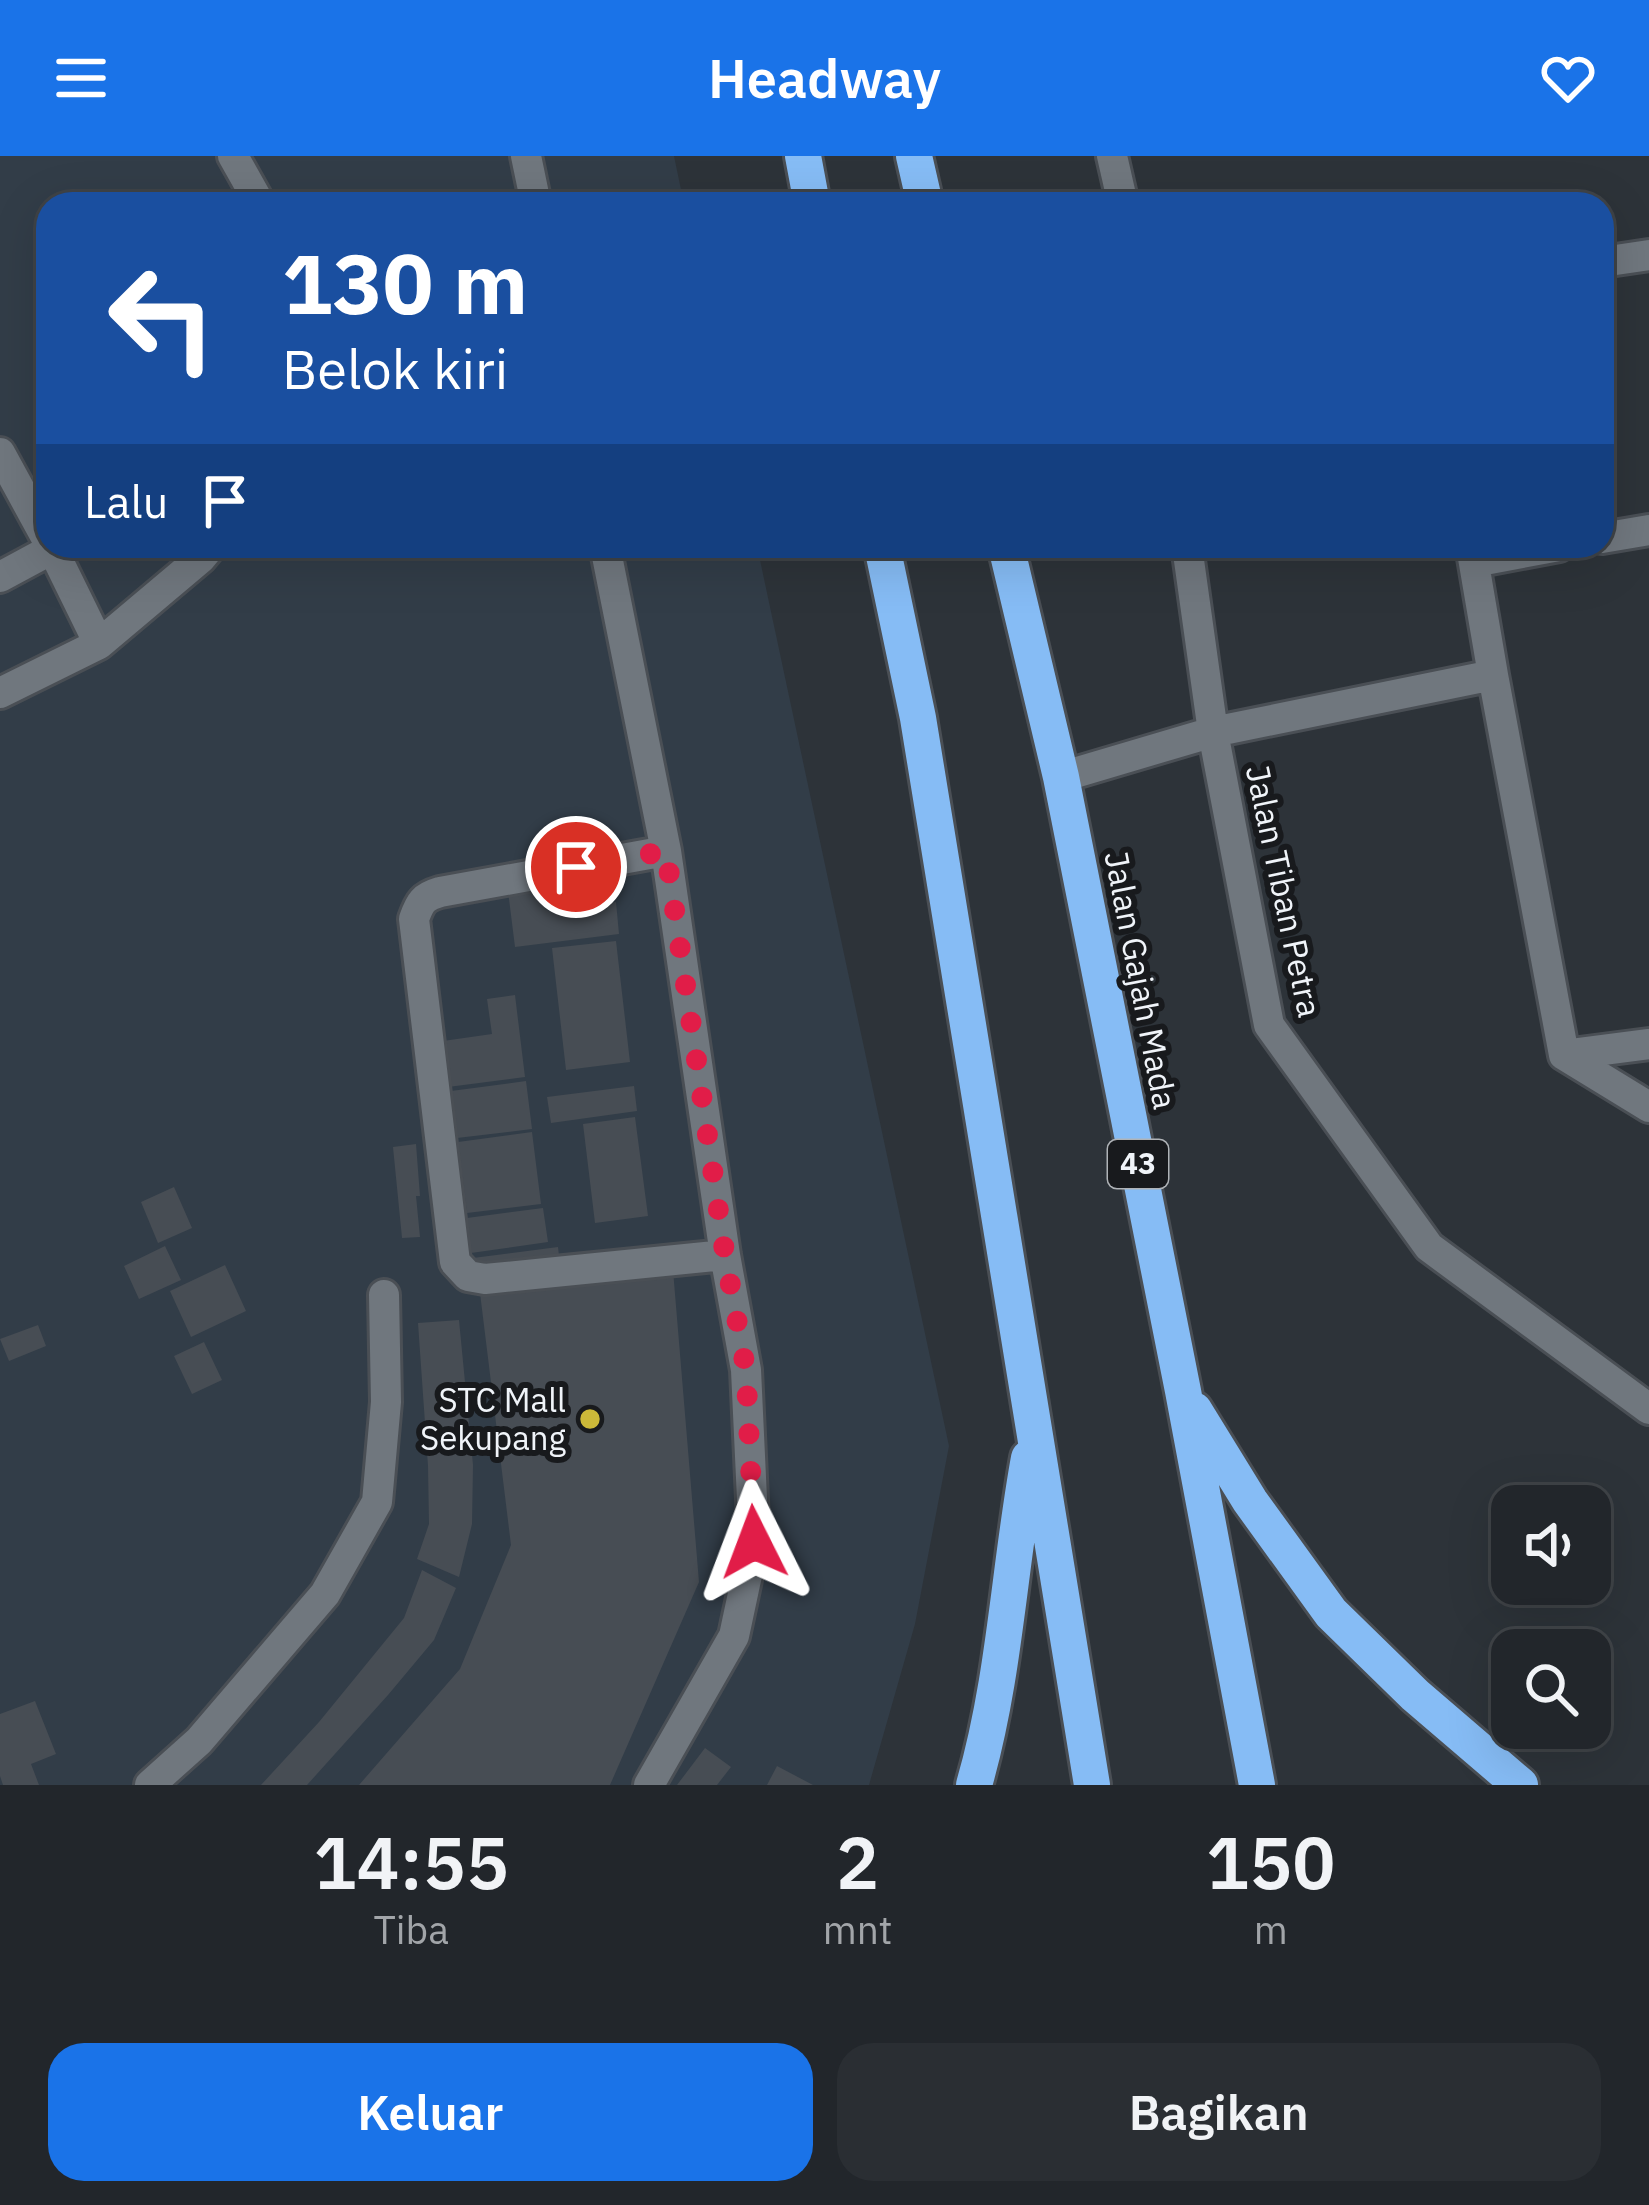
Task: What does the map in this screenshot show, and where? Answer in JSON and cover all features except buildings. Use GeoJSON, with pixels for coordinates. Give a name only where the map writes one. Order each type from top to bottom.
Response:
{"type":"FeatureCollection","features":[{"type":"Feature","properties":{"kind":"highway"},"geometry":{"type":"LineString","coordinates":[[803,156],[810,192]]}},
{"type":"Feature","properties":{"kind":"highway"},"geometry":{"type":"LineString","coordinates":[[914,156],[923,192]]}},
{"type":"Feature","properties":{"kind":"highway"},"geometry":{"type":"LineString","coordinates":[[885,558],[918,718],[1092,1785]]}},
{"type":"Feature","properties":{"kind":"highway","name":"Jalan Gajah Mada"},"geometry":{"type":"LineString","coordinates":[[1009,558],[1061,777],[1257,1785]]}},
{"type":"Feature","properties":{"kind":"highway"},"geometry":{"type":"LineString","coordinates":[[1183,1391],[1250,1501],[1330,1613],[1415,1695],[1520,1785]]}},
{"type":"Feature","properties":{"kind":"highway"},"geometry":{"type":"LineString","coordinates":[[974,1785],[1002,1662],[1035,1429]]}},
{"type":"Feature","properties":{"kind":"street"},"geometry":{"type":"LineString","coordinates":[[232,156],[253,192]]}},
{"type":"Feature","properties":{"kind":"street"},"geometry":{"type":"LineString","coordinates":[[526,156],[534,192]]}},
{"type":"Feature","properties":{"kind":"street"},"geometry":{"type":"LineString","coordinates":[[1112,156],[1120,192]]}},
{"type":"Feature","properties":{"kind":"street"},"geometry":{"type":"LineString","coordinates":[[1614,260],[1649,254]]}},
{"type":"Feature","properties":{"kind":"street"},"geometry":{"type":"LineString","coordinates":[[0,453],[12,506],[36,531]]}},
{"type":"Feature","properties":{"kind":"street"},"geometry":{"type":"LineString","coordinates":[[1614,536],[1649,530]]}},
{"type":"Feature","properties":{"kind":"street"},"geometry":{"type":"LineString","coordinates":[[0,577],[36,554]]}},
{"type":"Feature","properties":{"kind":"street"},"geometry":{"type":"LineString","coordinates":[[56,558],[99,644]]}},
{"type":"Feature","properties":{"kind":"street"},"geometry":{"type":"LineString","coordinates":[[0,693],[99,644],[201,558]]}},
{"type":"Feature","properties":{"kind":"street"},"geometry":{"type":"LineString","coordinates":[[607,558],[666,851],[746,1370],[754,1542],[734,1636],[650,1785]]}},
{"type":"Feature","properties":{"kind":"street","name":"Jalan Tiban Petra"},"geometry":{"type":"LineString","coordinates":[[1189,558],[1214,733],[1269,1025],[1429,1247],[1649,1409]]}},
{"type":"Feature","properties":{"kind":"street"},"geometry":{"type":"LineString","coordinates":[[1473,558],[1564,1055],[1649,1108]]}},
{"type":"Feature","properties":{"kind":"street","name":"Jalan Tiban Petra"},"geometry":{"type":"LineString","coordinates":[[1061,777],[1214,733],[1492,675]]}},
{"type":"Feature","properties":{"kind":"street"},"geometry":{"type":"LineString","coordinates":[[666,851],[440,892],[419,904],[414,919],[455,1262],[468,1276],[485,1279],[725,1255]]}},
{"type":"Feature","properties":{"kind":"street"},"geometry":{"type":"LineString","coordinates":[[1564,1055],[1649,1044]]}},
{"type":"Feature","properties":{"kind":"street"},"geometry":{"type":"LineString","coordinates":[[150,1785],[199,1741],[325,1594],[377,1502],[386,1402],[384,1295]]}},
{"type":"Feature","properties":{"kind":"shaded area"},"geometry":{"type":"Polygon","coordinates":[[[0,156],[674,156],[682,192],[36,192],[36,558],[760,558],[949,1446],[915,1624],[869,1785],[0,1785],[0,156]]]}},
{"type":"Feature","properties":{"kind":"place","name":"STC Mall Sekupang"},"geometry":{"type":"Point","coordinates":[590,1419]}},
{"type":"Feature","properties":{"kind":"route"},"geometry":{"type":"LineString","coordinates":[[576,867],[666,851],[746,1370],[754,1542]]}}]}
